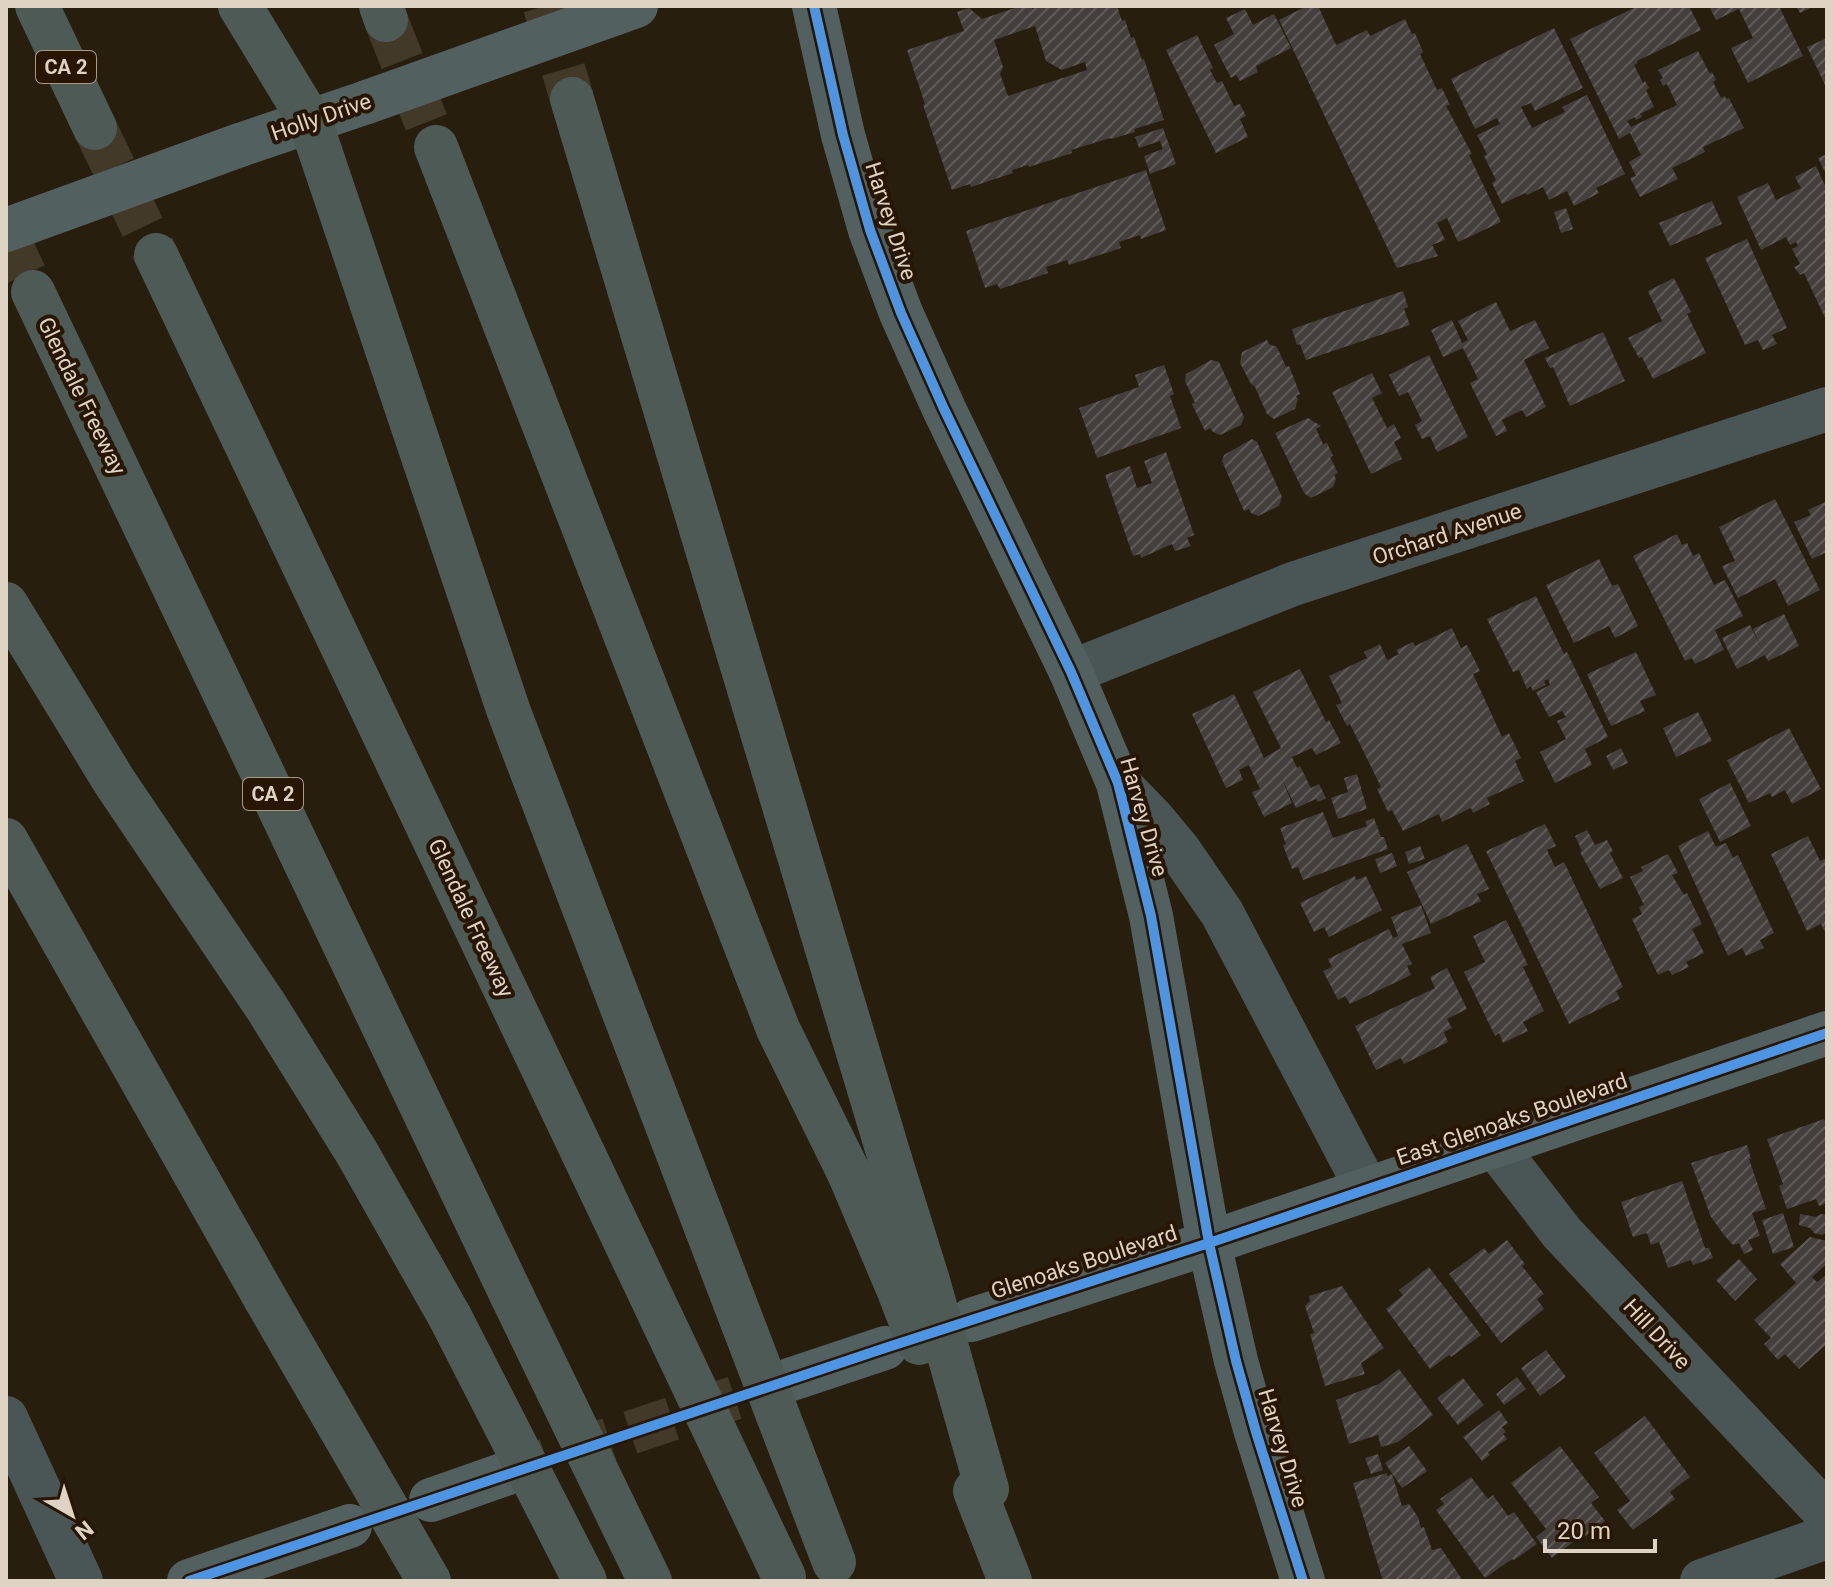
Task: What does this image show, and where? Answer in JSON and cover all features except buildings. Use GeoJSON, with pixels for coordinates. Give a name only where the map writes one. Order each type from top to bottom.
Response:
{"type":"FeatureCollection","features":[{"type":"Feature","properties":{"kind":"highway","name":"CA 2"},"geometry":{"type":"LineString","coordinates":[[37,6],[95,128]]}},
{"type":"Feature","properties":{"kind":"highway"},"geometry":{"type":"LineString","coordinates":[[240,6],[310,121],[509,712],[835,1571]]}},
{"type":"Feature","properties":{"kind":"highway"},"geometry":{"type":"LineString","coordinates":[[572,99],[928,1281],[981,1490],[1011,1581]]}},
{"type":"Feature","properties":{"kind":"highway"},"geometry":{"type":"LineString","coordinates":[[436,147],[778,1029],[849,1173],[981,1490]]}},
{"type":"Feature","properties":{"kind":"highway","name":"Glendale Freeway"},"geometry":{"type":"LineString","coordinates":[[156,255],[785,1579]]}},
{"type":"Feature","properties":{"kind":"highway","name":"Glendale Freeway"},"geometry":{"type":"LineString","coordinates":[[33,292],[650,1581]]}},
{"type":"Feature","properties":{"kind":"highway"},"geometry":{"type":"LineString","coordinates":[[6,604],[114,781],[267,1008],[357,1153],[450,1317],[585,1581]]}},
{"type":"Feature","properties":{"kind":"highway"},"geometry":{"type":"LineString","coordinates":[[6,840],[429,1581]]}},
{"type":"Feature","properties":{"kind":"main road","name":"Holly Drive"},"geometry":{"type":"LineString","coordinates":[[6,230],[636,6]]}},
{"type":"Feature","properties":{"kind":"main road","name":"Harvey Drive"},"geometry":{"type":"LineString","coordinates":[[814,6],[843,135],[870,230],[901,313],[950,423],[1071,672],[1118,783],[1151,916],[1209,1243],[1236,1361],[1303,1581]]}},
{"type":"Feature","properties":{"kind":"main road","name":"East Glenoaks Boulevard"},"geometry":{"type":"LineString","coordinates":[[1209,1243],[1827,1033]]}},
{"type":"Feature","properties":{"kind":"main road","name":"Glenoaks Boulevard"},"geometry":{"type":"LineString","coordinates":[[971,1320],[1209,1243]]}},
{"type":"Feature","properties":{"kind":"main road"},"geometry":{"type":"LineString","coordinates":[[792,1379],[885,1348]]}},
{"type":"Feature","properties":{"kind":"main road"},"geometry":{"type":"LineString","coordinates":[[431,1500],[505,1474]]}},
{"type":"Feature","properties":{"kind":"main road"},"geometry":{"type":"LineString","coordinates":[[189,1581],[350,1526]]}},
{"type":"Feature","properties":{"kind":"street","name":"Orchard Avenue"},"geometry":{"type":"LineString","coordinates":[[1071,672],[1293,584],[1827,409]]}},
{"type":"Feature","properties":{"kind":"street"},"geometry":{"type":"LineString","coordinates":[[1118,783],[1178,849],[1222,913],[1367,1189]]}},
{"type":"Feature","properties":{"kind":"street","name":"Hill Drive"},"geometry":{"type":"LineString","coordinates":[[1495,1146],[1562,1233],[1827,1514]]}},
{"type":"Feature","properties":{"kind":"street"},"geometry":{"type":"LineString","coordinates":[[6,1418],[81,1581]]}},
{"type":"Feature","properties":{"kind":"street"},"geometry":{"type":"LineString","coordinates":[[1702,1581],[1827,1537]]}},
{"type":"Feature","properties":{"kind":"tunnel"},"geometry":{"type":"LineString","coordinates":[[545,6],[572,99]]}},
{"type":"Feature","properties":{"kind":"tunnel"},"geometry":{"type":"LineString","coordinates":[[386,20],[436,147]]}},
{"type":"Feature","properties":{"kind":"tunnel"},"geometry":{"type":"LineString","coordinates":[[95,128],[156,255]]}},
{"type":"Feature","properties":{"kind":"tunnel"},"geometry":{"type":"LineString","coordinates":[[6,235],[33,292]]}},
{"type":"Feature","properties":{"kind":"tunnel"},"geometry":{"type":"LineString","coordinates":[[505,1474],[792,1379]]}},
{"type":"Feature","properties":{"kind":"cycle path"},"geometry":{"type":"LineString","coordinates":[[814,6],[843,135],[870,230],[901,313],[1071,672],[1118,783],[1151,916],[1209,1243],[1236,1361],[1303,1581]]}},
{"type":"Feature","properties":{"kind":"cycle path"},"geometry":{"type":"LineString","coordinates":[[189,1581],[1209,1243],[1827,1033]]}}]}
